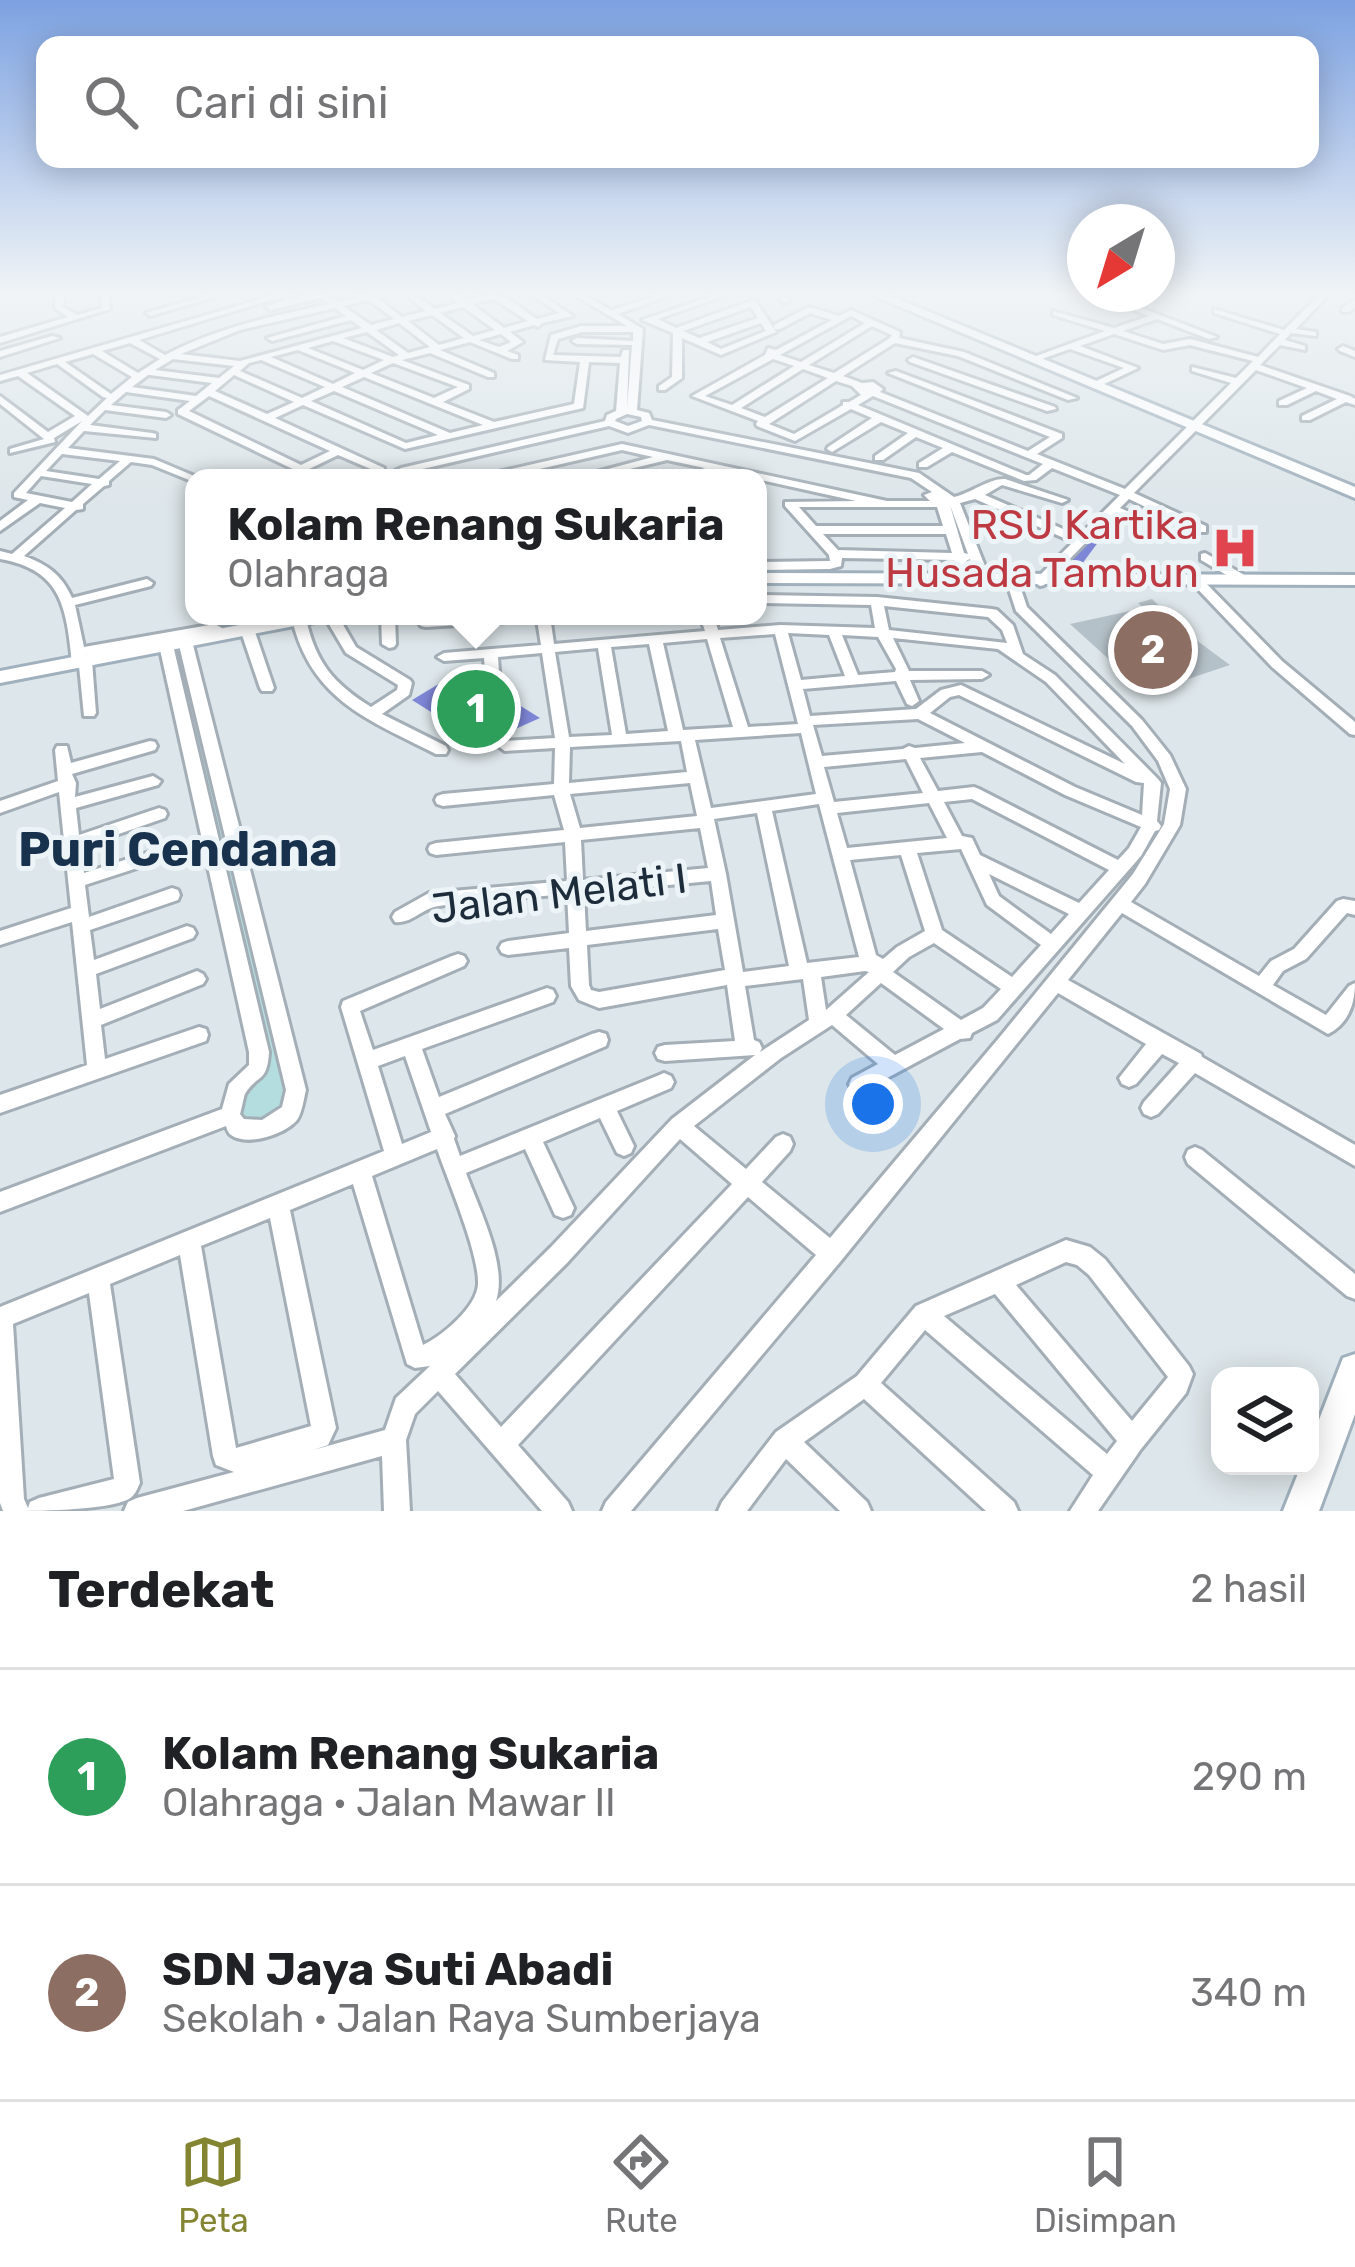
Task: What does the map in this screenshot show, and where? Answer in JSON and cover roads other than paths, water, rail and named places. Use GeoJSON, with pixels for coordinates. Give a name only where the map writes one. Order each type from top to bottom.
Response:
{"type":"FeatureCollection","features":[{"type":"Feature","properties":{"kind":"street"},"geometry":{"type":"LineString","coordinates":[[7,373],[39,366]]}},
{"type":"Feature","properties":{"kind":"street"},"geometry":{"type":"LineString","coordinates":[[63,366],[106,401],[166,416]]}},
{"type":"Feature","properties":{"kind":"street"},"geometry":{"type":"LineString","coordinates":[[119,366],[135,375]]}},
{"type":"Feature","properties":{"kind":"street"},"geometry":{"type":"LineString","coordinates":[[79,507],[17,495],[80,425],[151,366]]}},
{"type":"Feature","properties":{"kind":"street"},"geometry":{"type":"LineString","coordinates":[[106,401],[157,366]]}},
{"type":"Feature","properties":{"kind":"street"},"geometry":{"type":"LineString","coordinates":[[238,366],[182,412],[301,469],[338,451]]}},
{"type":"Feature","properties":{"kind":"street"},"geometry":{"type":"LineString","coordinates":[[240,366],[401,446],[579,406],[584,366]]}},
{"type":"Feature","properties":{"kind":"street"},"geometry":{"type":"LineString","coordinates":[[282,366],[451,437]]}},
{"type":"Feature","properties":{"kind":"street"},"geometry":{"type":"LineString","coordinates":[[344,366],[494,426]]}},
{"type":"Feature","properties":{"kind":"street"},"geometry":{"type":"LineString","coordinates":[[267,418],[379,366]]}},
{"type":"Feature","properties":{"kind":"street"},"geometry":{"type":"LineString","coordinates":[[409,366],[466,387]]}},
{"type":"Feature","properties":{"kind":"street"},"geometry":{"type":"LineString","coordinates":[[435,402],[491,375],[470,366]]}},
{"type":"Feature","properties":{"kind":"street"},"geometry":{"type":"LineString","coordinates":[[622,366],[626,411]]}},
{"type":"Feature","properties":{"kind":"street"},"geometry":{"type":"LineString","coordinates":[[626,411],[630,366]]}},
{"type":"Feature","properties":{"kind":"street"},"geometry":{"type":"LineString","coordinates":[[662,388],[676,378],[677,366]]}},
{"type":"Feature","properties":{"kind":"street"},"geometry":{"type":"LineString","coordinates":[[751,366],[697,396],[765,420]]}},
{"type":"Feature","properties":{"kind":"street"},"geometry":{"type":"LineString","coordinates":[[732,409],[803,366],[1128,490],[1202,529]]}},
{"type":"Feature","properties":{"kind":"street"},"geometry":{"type":"LineString","coordinates":[[854,366],[762,426],[795,438],[905,366]]}},
{"type":"Feature","properties":{"kind":"street"},"geometry":{"type":"LineString","coordinates":[[928,366],[1051,410]]}},
{"type":"Feature","properties":{"kind":"street"},"geometry":{"type":"LineString","coordinates":[[992,366],[1072,398],[1026,423]]}},
{"type":"Feature","properties":{"kind":"street"},"geometry":{"type":"LineString","coordinates":[[1050,366],[1355,493]]}},
{"type":"Feature","properties":{"kind":"street"},"geometry":{"type":"LineString","coordinates":[[1090,381],[1132,368],[1125,366]]}},
{"type":"Feature","properties":{"kind":"street"},"geometry":{"type":"LineString","coordinates":[[1040,582],[1128,490],[1199,429],[1254,366]]}},
{"type":"Feature","properties":{"kind":"street"},"geometry":{"type":"LineString","coordinates":[[1273,366],[1351,400]]}},
{"type":"Feature","properties":{"kind":"street"},"geometry":{"type":"LineString","coordinates":[[1195,369],[1239,382]]}},
{"type":"Feature","properties":{"kind":"street"},"geometry":{"type":"LineString","coordinates":[[150,372],[219,381]]}},
{"type":"Feature","properties":{"kind":"street"},"geometry":{"type":"LineString","coordinates":[[7,373],[80,425],[152,436]]}},
{"type":"Feature","properties":{"kind":"street"},"geometry":{"type":"LineString","coordinates":[[893,374],[1058,436],[1033,452]]}},
{"type":"Feature","properties":{"kind":"street"},"geometry":{"type":"LineString","coordinates":[[1283,403],[1317,387]]}},
{"type":"Feature","properties":{"kind":"street"},"geometry":{"type":"LineString","coordinates":[[126,389],[202,395],[267,418],[370,469]]}},
{"type":"Feature","properties":{"kind":"street"},"geometry":{"type":"LineString","coordinates":[[1306,418],[1351,400]]}},
{"type":"Feature","properties":{"kind":"street"},"geometry":{"type":"LineString","coordinates":[[0,404],[48,437],[80,425]]}},
{"type":"Feature","properties":{"kind":"street"},"geometry":{"type":"LineString","coordinates":[[0,404],[44,441]]}},
{"type":"Feature","properties":{"kind":"street"},"geometry":{"type":"LineString","coordinates":[[848,404],[1027,478],[1052,463]]}},
{"type":"Feature","properties":{"kind":"street"},"geometry":{"type":"LineString","coordinates":[[616,447],[611,417],[626,411],[645,415],[645,425]]}},
{"type":"Feature","properties":{"kind":"street"},"geometry":{"type":"LineString","coordinates":[[832,449],[880,417]]}},
{"type":"Feature","properties":{"kind":"street"},"geometry":{"type":"LineString","coordinates":[[14,452],[80,425]]}},
{"type":"Feature","properties":{"kind":"street"},"geometry":{"type":"LineString","coordinates":[[645,425],[905,479],[949,503]]}},
{"type":"Feature","properties":{"kind":"street"},"geometry":{"type":"LineString","coordinates":[[422,469],[615,426],[645,425],[910,473],[949,503],[975,579]]}},
{"type":"Feature","properties":{"kind":"street"},"geometry":{"type":"LineString","coordinates":[[879,458],[916,432]]}},
{"type":"Feature","properties":{"kind":"street"},"geometry":{"type":"LineString","coordinates":[[545,469],[616,447],[734,469]]}},
{"type":"Feature","properties":{"kind":"street"},"geometry":{"type":"LineString","coordinates":[[923,466],[953,447]]}},
{"type":"Feature","properties":{"kind":"street"},"geometry":{"type":"LineString","coordinates":[[726,469],[754,449]]}},
{"type":"Feature","properties":{"kind":"street"},"geometry":{"type":"LineString","coordinates":[[60,450],[154,461],[185,475]]}},
{"type":"Feature","properties":{"kind":"street"},"geometry":{"type":"LineString","coordinates":[[1033,452],[1128,490]]}},
{"type":"Feature","properties":{"kind":"street"},"geometry":{"type":"LineString","coordinates":[[615,469],[668,456]]}},
{"type":"Feature","properties":{"kind":"street"},"geometry":{"type":"LineString","coordinates":[[8,555],[79,507],[130,458]]}},
{"type":"Feature","properties":{"kind":"street"},"geometry":{"type":"LineString","coordinates":[[40,473],[105,483]]}},
{"type":"Feature","properties":{"kind":"street"},"geometry":{"type":"LineString","coordinates":[[767,476],[883,503]]}},
{"type":"Feature","properties":{"kind":"street"},"geometry":{"type":"LineString","coordinates":[[767,566],[837,563],[835,554],[789,504],[949,503],[1004,482],[1062,500]]}},
{"type":"Feature","properties":{"kind":"street"},"geometry":{"type":"LineString","coordinates":[[976,495],[1081,541]]}},
{"type":"Feature","properties":{"kind":"street"},"geometry":{"type":"LineString","coordinates":[[0,527],[36,500]]}},
{"type":"Feature","properties":{"kind":"street"},"geometry":{"type":"LineString","coordinates":[[949,503],[952,530],[967,557]]}},
{"type":"Feature","properties":{"kind":"street"},"geometry":{"type":"LineString","coordinates":[[1112,509],[1137,519]]}},
{"type":"Feature","properties":{"kind":"street"},"geometry":{"type":"LineString","coordinates":[[811,530],[952,530]]}},
{"type":"Feature","properties":{"kind":"street"},"geometry":{"type":"LineString","coordinates":[[835,554],[967,557]]}},
{"type":"Feature","properties":{"kind":"street"},"geometry":{"type":"LineString","coordinates":[[8,555],[45,567],[69,603],[89,712]]}},
{"type":"Feature","properties":{"kind":"street"},"geometry":{"type":"LineString","coordinates":[[1205,556],[1244,580]]}},
{"type":"Feature","properties":{"kind":"street"},"geometry":{"type":"LineString","coordinates":[[1193,577],[1277,664],[1354,729]]}},
{"type":"Feature","properties":{"kind":"street"},"geometry":{"type":"LineString","coordinates":[[767,578],[1355,580]]}},
{"type":"Feature","properties":{"kind":"street"},"geometry":{"type":"LineString","coordinates":[[615,1511],[1139,880],[1172,825],[1178,789],[1165,759],[1137,724],[1022,608],[1012,580]]}},
{"type":"Feature","properties":{"kind":"street"},"geometry":{"type":"LineString","coordinates":[[69,603],[147,583]]}},
{"type":"Feature","properties":{"kind":"street"},"geometry":{"type":"LineString","coordinates":[[767,598],[877,601],[992,613],[1008,628],[1017,653]]}},
{"type":"Feature","properties":{"kind":"street"},"geometry":{"type":"LineString","coordinates":[[877,601],[883,633],[916,707],[984,747],[1149,826],[1172,825]]}},
{"type":"Feature","properties":{"kind":"street"},"geometry":{"type":"LineString","coordinates":[[81,658],[269,625]]}},
{"type":"Feature","properties":{"kind":"street"},"geometry":{"type":"LineString","coordinates":[[308,625],[317,671],[342,696],[441,750]]}},
{"type":"Feature","properties":{"kind":"street"},"geometry":{"type":"LineString","coordinates":[[336,625],[351,650],[406,682],[404,692],[371,714]]}},
{"type":"Feature","properties":{"kind":"street"},"geometry":{"type":"LineString","coordinates":[[388,625],[389,644]]}},
{"type":"Feature","properties":{"kind":"street"},"geometry":{"type":"LineString","coordinates":[[542,625],[563,744],[561,791],[573,833],[580,986],[591,999],[736,978],[876,969]]}},
{"type":"Feature","properties":{"kind":"street"},"geometry":{"type":"LineString","coordinates":[[710,625],[742,732]]}},
{"type":"Feature","properties":{"kind":"street"},"geometry":{"type":"LineString","coordinates":[[0,677],[214,628]]}},
{"type":"Feature","properties":{"kind":"street"},"geometry":{"type":"LineString","coordinates":[[247,629],[267,688]]}},
{"type":"Feature","properties":{"kind":"street"},"geometry":{"type":"LineString","coordinates":[[780,629],[840,856],[876,969],[963,1032]]}},
{"type":"Feature","properties":{"kind":"street"},"geometry":{"type":"LineString","coordinates":[[444,657],[780,629],[1001,645],[1052,680],[1153,783],[1149,826],[1135,853],[990,1014],[859,1084]]}},
{"type":"Feature","properties":{"kind":"street"},"geometry":{"type":"LineString","coordinates":[[834,631],[854,680]]}},
{"type":"Feature","properties":{"kind":"street"},"geometry":{"type":"LineString","coordinates":[[656,639],[707,818],[746,1047]]}},
{"type":"Feature","properties":{"kind":"street"},"geometry":{"type":"LineString","coordinates":[[176,643],[182,718],[215,810],[296,1096],[283,1121],[265,1130],[238,1128],[230,1115],[236,1090],[258,1069],[259,1052],[215,810],[204,712],[176,643]]}},
{"type":"Feature","properties":{"kind":"street"},"geometry":{"type":"LineString","coordinates":[[604,643],[620,739]]}},
{"type":"Feature","properties":{"kind":"street"},"geometry":{"type":"LineString","coordinates":[[491,654],[493,687]]}},
{"type":"Feature","properties":{"kind":"street"},"geometry":{"type":"LineString","coordinates":[[795,685],[902,672],[982,675]]}},
{"type":"Feature","properties":{"kind":"street"},"geometry":{"type":"LineString","coordinates":[[505,746],[742,732],[916,707],[962,690],[1153,783]]}},
{"type":"Feature","properties":{"kind":"street"},"geometry":{"type":"LineString","coordinates":[[182,718],[204,712]]}},
{"type":"Feature","properties":{"kind":"street"},"geometry":{"type":"LineString","coordinates":[[0,807],[65,768],[150,746]]}},
{"type":"Feature","properties":{"kind":"street"},"geometry":{"type":"LineString","coordinates":[[816,762],[984,747]]}},
{"type":"Feature","properties":{"kind":"street"},"geometry":{"type":"LineString","coordinates":[[910,751],[956,840]]}},
{"type":"Feature","properties":{"kind":"street"},"geometry":{"type":"LineString","coordinates":[[65,768],[97,1070]]}},
{"type":"Feature","properties":{"kind":"street"},"geometry":{"type":"LineString","coordinates":[[443,800],[695,777]]}},
{"type":"Feature","properties":{"kind":"street"},"geometry":{"type":"LineString","coordinates":[[70,803],[153,781]]}},
{"type":"Feature","properties":{"kind":"street"},"geometry":{"type":"LineString","coordinates":[[436,849],[764,809],[980,794],[1120,868]]}},
{"type":"Feature","properties":{"kind":"street"},"geometry":{"type":"LineString","coordinates":[[764,809],[806,972],[826,1018],[894,1066]]}},
{"type":"Feature","properties":{"kind":"street"},"geometry":{"type":"LineString","coordinates":[[74,843],[160,814]]}},
{"type":"Feature","properties":{"kind":"street"},"geometry":{"type":"LineString","coordinates":[[840,856],[956,840],[968,844],[994,900],[1053,945]]}},
{"type":"Feature","properties":{"kind":"street"},"geometry":{"type":"LineString","coordinates":[[907,848],[935,934],[1014,988]]}},
{"type":"Feature","properties":{"kind":"street"},"geometry":{"type":"LineString","coordinates":[[78,881],[168,853]]}},
{"type":"Feature","properties":{"kind":"street"},"geometry":{"type":"LineString","coordinates":[[975,860],[1082,912]]}},
{"type":"Feature","properties":{"kind":"street","name":"Jalan Melati I"},"geometry":{"type":"LineString","coordinates":[[401,917],[429,900],[718,874]]}},
{"type":"Feature","properties":{"kind":"street"},"geometry":{"type":"LineString","coordinates":[[994,900],[1021,882]]}},
{"type":"Feature","properties":{"kind":"street"},"geometry":{"type":"LineString","coordinates":[[0,938],[172,895]]}},
{"type":"Feature","properties":{"kind":"street"},"geometry":{"type":"LineString","coordinates":[[1119,903],[1328,1026],[1355,991]]}},
{"type":"Feature","properties":{"kind":"street"},"geometry":{"type":"LineString","coordinates":[[1262,986],[1277,966],[1300,954],[1343,906],[1355,908]]}},
{"type":"Feature","properties":{"kind":"street"},"geometry":{"type":"LineString","coordinates":[[508,948],[725,921]]}},
{"type":"Feature","properties":{"kind":"street"},"geometry":{"type":"LineString","coordinates":[[87,970],[188,933]]}},
{"type":"Feature","properties":{"kind":"street"},"geometry":{"type":"LineString","coordinates":[[397,1511],[394,1440],[405,1407],[441,1376],[679,1126],[826,1018],[876,969],[935,934]]}},
{"type":"Feature","properties":{"kind":"street"},"geometry":{"type":"LineString","coordinates":[[396,1156],[350,1010],[353,1004],[458,961]]}},
{"type":"Feature","properties":{"kind":"street"},"geometry":{"type":"LineString","coordinates":[[92,1020],[197,979]]}},
{"type":"Feature","properties":{"kind":"street"},"geometry":{"type":"LineString","coordinates":[[1055,982],[1355,1156]]}},
{"type":"Feature","properties":{"kind":"street"},"geometry":{"type":"LineString","coordinates":[[367,1061],[547,996]]}},
{"type":"Feature","properties":{"kind":"street"},"geometry":{"type":"LineString","coordinates":[[0,1104],[200,1034]]}},
{"type":"Feature","properties":{"kind":"street"},"geometry":{"type":"LineString","coordinates":[[436,1108],[598,1040]]}},
{"type":"Feature","properties":{"kind":"street"},"geometry":{"type":"LineString","coordinates":[[1129,1078],[1160,1042]]}},
{"type":"Feature","properties":{"kind":"street"},"geometry":{"type":"LineString","coordinates":[[360,1171],[415,1356],[427,1360],[484,1304],[489,1288],[485,1258],[411,1045]]}},
{"type":"Feature","properties":{"kind":"street"},"geometry":{"type":"LineString","coordinates":[[665,1053],[746,1047],[774,1052]]}},
{"type":"Feature","properties":{"kind":"street"},"geometry":{"type":"LineString","coordinates":[[1151,1108],[1194,1060]]}},
{"type":"Feature","properties":{"kind":"street"},"geometry":{"type":"LineString","coordinates":[[455,1168],[664,1082]]}},
{"type":"Feature","properties":{"kind":"street"},"geometry":{"type":"LineString","coordinates":[[604,1106],[624,1146]]}},
{"type":"Feature","properties":{"kind":"street"},"geometry":{"type":"LineString","coordinates":[[0,1202],[230,1115]]}},
{"type":"Feature","properties":{"kind":"street"},"geometry":{"type":"LineString","coordinates":[[679,1126],[832,1254]]}},
{"type":"Feature","properties":{"kind":"street"},"geometry":{"type":"LineString","coordinates":[[16,1511],[11,1499],[1,1318],[445,1136]]}},
{"type":"Feature","properties":{"kind":"street"},"geometry":{"type":"LineString","coordinates":[[530,1137],[563,1208]]}},
{"type":"Feature","properties":{"kind":"street"},"geometry":{"type":"LineString","coordinates":[[500,1444],[783,1144]]}},
{"type":"Feature","properties":{"kind":"street"},"geometry":{"type":"LineString","coordinates":[[1196,1157],[1355,1288]]}},
{"type":"Feature","properties":{"kind":"street"},"geometry":{"type":"LineString","coordinates":[[189,1241],[225,1456],[231,1460],[319,1436],[324,1428],[278,1204]]}},
{"type":"Feature","properties":{"kind":"street"},"geometry":{"type":"LineString","coordinates":[[731,1511],[785,1441],[865,1384],[924,1314],[1066,1251],[1082,1255],[1097,1267],[1181,1374],[1178,1385],[1132,1440],[1083,1511]]}},
{"type":"Feature","properties":{"kind":"street"},"geometry":{"type":"LineString","coordinates":[[39,1511],[119,1492],[127,1483],[98,1278]]}},
{"type":"Feature","properties":{"kind":"street"},"geometry":{"type":"LineString","coordinates":[[999,1282],[1132,1440]]}},
{"type":"Feature","properties":{"kind":"street"},"geometry":{"type":"LineString","coordinates":[[924,1314],[1108,1472]]}},
{"type":"Feature","properties":{"kind":"street"},"geometry":{"type":"LineString","coordinates":[[1301,1511],[1355,1370]]}},
{"type":"Feature","properties":{"kind":"street"},"geometry":{"type":"LineString","coordinates":[[441,1376],[559,1511]]}},
{"type":"Feature","properties":{"kind":"street"},"geometry":{"type":"LineString","coordinates":[[865,1384],[1005,1511]]}},
{"type":"Feature","properties":{"kind":"street"},"geometry":{"type":"LineString","coordinates":[[137,1511],[394,1440]]}},
{"type":"Feature","properties":{"kind":"street"},"geometry":{"type":"LineString","coordinates":[[785,1441],[858,1511]]}},
{"type":"Feature","properties":{"kind":"water"},"geometry":{"type":"Polygon","coordinates":[[[462,670],[540,718],[482,744],[412,700],[462,670]]]}},
{"type":"Feature","properties":{"kind":"waterway"},"geometry":{"type":"LineString","coordinates":[[1072,564],[1113,510]]}},
{"type":"Feature","properties":{"kind":"place","name":"RSU Kartika Husada Tambun"},"geometry":{"type":"Point","coordinates":[1235,548]}},
{"type":"Feature","properties":{"kind":"place","name":"SDN Jaya Suti Abadi"},"geometry":{"type":"Point","coordinates":[1153,650]}},
{"type":"Feature","properties":{"kind":"place","name":"Kolam Renang Sukaria"},"geometry":{"type":"Point","coordinates":[476,709]}},
{"type":"Feature","properties":{"kind":"district","name":"Puri Cendana"},"geometry":{"type":"Point","coordinates":[178,849]}}]}
